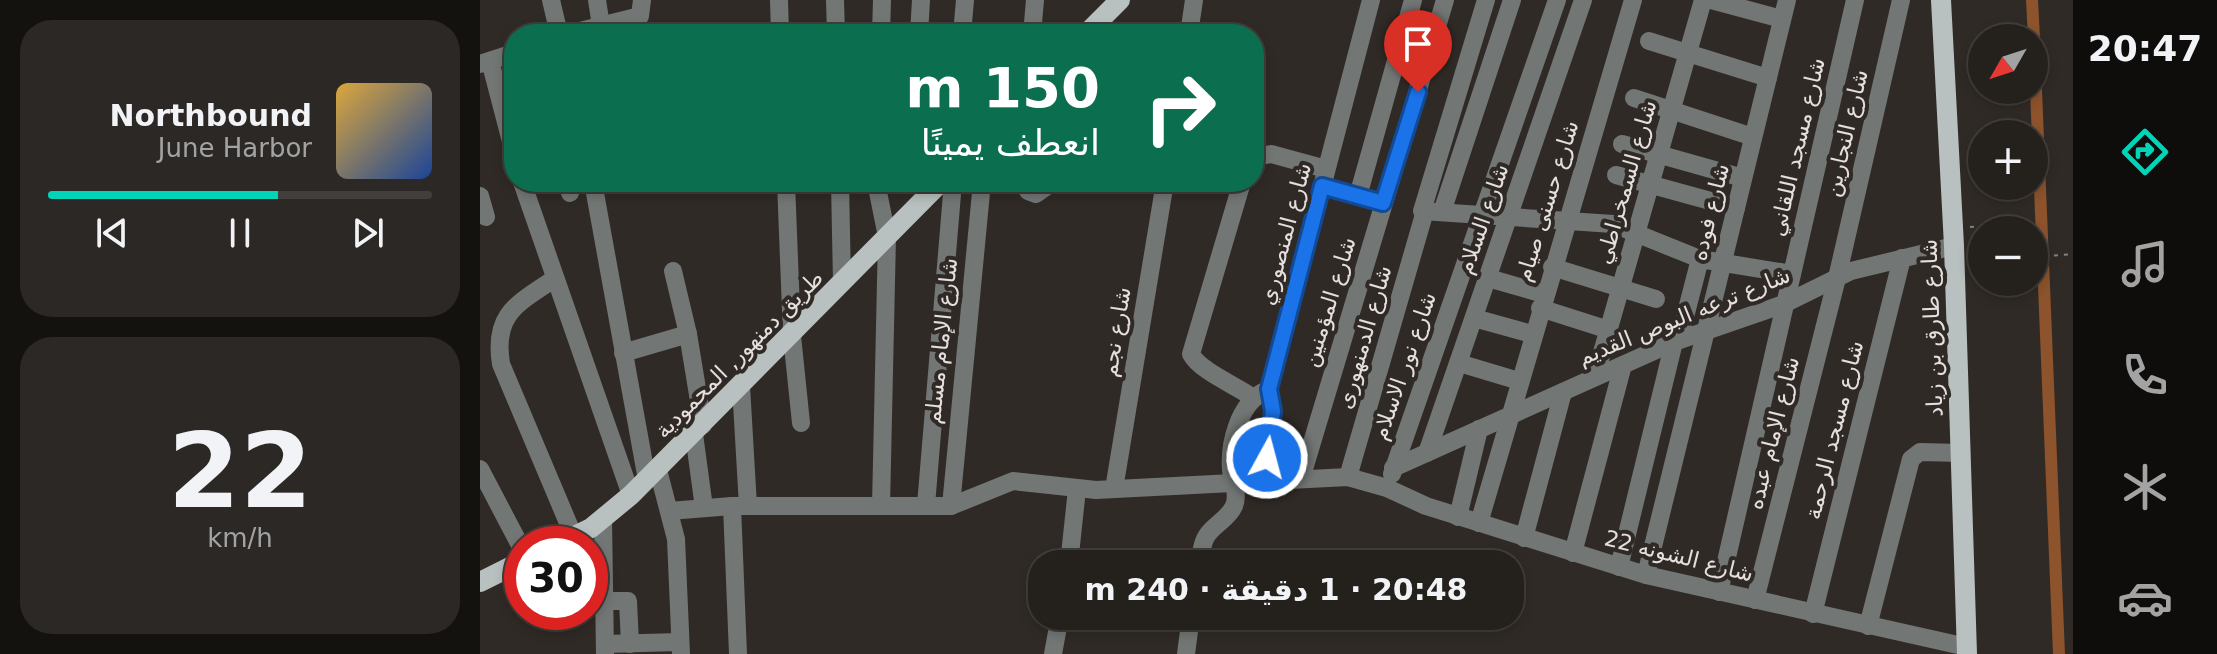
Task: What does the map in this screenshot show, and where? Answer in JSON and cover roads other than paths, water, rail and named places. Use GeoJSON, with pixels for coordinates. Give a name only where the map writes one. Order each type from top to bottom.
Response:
{"type":"FeatureCollection","features":[{"type":"Feature","properties":{"kind":"main road","name":"شارع طارق بن زياد"},"geometry":{"type":"LineString","coordinates":[[1941,0],[1954,237],[1967,651]]}},
{"type":"Feature","properties":{"kind":"main road"},"geometry":{"type":"LineString","coordinates":[[1095,24],[1114,3]]}},
{"type":"Feature","properties":{"kind":"main road","name":"طريق دمنهور, المحمودية"},"geometry":{"type":"LineString","coordinates":[[590,526],[631,495],[792,336],[887,237],[921,192]]}},
{"type":"Feature","properties":{"kind":"main road"},"geometry":{"type":"LineString","coordinates":[[480,582],[504,570]]}},
{"type":"Feature","properties":{"kind":"street"},"geometry":{"type":"LineString","coordinates":[[551,0],[557,24]]}},
{"type":"Feature","properties":{"kind":"street"},"geometry":{"type":"LineString","coordinates":[[597,0],[601,24]]}},
{"type":"Feature","properties":{"kind":"street"},"geometry":{"type":"LineString","coordinates":[[609,24],[640,16],[642,0]]}},
{"type":"Feature","properties":{"kind":"street"},"geometry":{"type":"LineString","coordinates":[[779,0],[780,24]]}},
{"type":"Feature","properties":{"kind":"street"},"geometry":{"type":"LineString","coordinates":[[835,0],[836,24]]}},
{"type":"Feature","properties":{"kind":"street"},"geometry":{"type":"LineString","coordinates":[[881,24],[882,0]]}},
{"type":"Feature","properties":{"kind":"street"},"geometry":{"type":"LineString","coordinates":[[920,24],[921,0]]}},
{"type":"Feature","properties":{"kind":"street"},"geometry":{"type":"LineString","coordinates":[[963,24],[965,0]]}},
{"type":"Feature","properties":{"kind":"street"},"geometry":{"type":"LineString","coordinates":[[1033,24],[1035,0]]}},
{"type":"Feature","properties":{"kind":"street"},"geometry":{"type":"LineString","coordinates":[[1190,24],[1194,0]]}},
{"type":"Feature","properties":{"kind":"street","name":"شارع المنصوري"},"geometry":{"type":"LineString","coordinates":[[1264,482],[1273,411],[1261,393],[1324,178],[1371,0]]}},
{"type":"Feature","properties":{"kind":"street"},"geometry":{"type":"LineString","coordinates":[[1358,196],[1413,0]]}},
{"type":"Feature","properties":{"kind":"street","name":"شارع المؤمنين"},"geometry":{"type":"LineString","coordinates":[[1301,479],[1445,0]]}},
{"type":"Feature","properties":{"kind":"street","name":"شارع الدمنهورى"},"geometry":{"type":"LineString","coordinates":[[1348,477],[1430,212],[1486,0]]}},
{"type":"Feature","properties":{"kind":"street"},"geometry":{"type":"LineString","coordinates":[[1512,0],[1430,212],[1601,222],[1700,259],[1792,274]]}},
{"type":"Feature","properties":{"kind":"street","name":"شارع نور الاسلام"},"geometry":{"type":"LineString","coordinates":[[1387,488],[1557,0]]}},
{"type":"Feature","properties":{"kind":"street","name":"شارع السلام"},"geometry":{"type":"LineString","coordinates":[[1427,453],[1583,0]]}},
{"type":"Feature","properties":{"kind":"street","name":"شارع حسنى صيام"},"geometry":{"type":"LineString","coordinates":[[1479,523],[1532,334],[1633,0]]}},
{"type":"Feature","properties":{"kind":"street","name":"شارع السمخراطي"},"geometry":{"type":"LineString","coordinates":[[1595,377],[1703,0]]}},
{"type":"Feature","properties":{"kind":"street"},"geometry":{"type":"LineString","coordinates":[[1711,0],[1782,19]]}},
{"type":"Feature","properties":{"kind":"street","name":"شارع فوده"},"geometry":{"type":"LineString","coordinates":[[1646,575],[1787,0]]}},
{"type":"Feature","properties":{"kind":"street","name":"شارع مسجد اللقاني"},"geometry":{"type":"LineString","coordinates":[[1719,592],[1855,0]]}},
{"type":"Feature","properties":{"kind":"street","name":"شارع النجارين"},"geometry":{"type":"LineString","coordinates":[[1837,278],[1901,0]]}},
{"type":"Feature","properties":{"kind":"street"},"geometry":{"type":"LineString","coordinates":[[1649,41],[1768,78]]}},
{"type":"Feature","properties":{"kind":"street"},"geometry":{"type":"LineString","coordinates":[[485,62],[504,122]]}},
{"type":"Feature","properties":{"kind":"street"},"geometry":{"type":"LineString","coordinates":[[1634,98],[1753,137]]}},
{"type":"Feature","properties":{"kind":"street"},"geometry":{"type":"LineString","coordinates":[[1622,144],[1743,178]]}},
{"type":"Feature","properties":{"kind":"street"},"geometry":{"type":"LineString","coordinates":[[1264,155],[1271,154],[1358,196],[1383,203]]}},
{"type":"Feature","properties":{"kind":"street"},"geometry":{"type":"LineString","coordinates":[[1616,175],[1736,208]]}},
{"type":"Feature","properties":{"kind":"street"},"geometry":{"type":"LineString","coordinates":[[525,192],[631,495]]}},
{"type":"Feature","properties":{"kind":"street"},"geometry":{"type":"LineString","coordinates":[[595,192],[623,353],[652,475],[669,511],[676,539],[681,648],[630,644],[605,649]]}},
{"type":"Feature","properties":{"kind":"street"},"geometry":{"type":"LineString","coordinates":[[786,192],[792,336],[801,423]]}},
{"type":"Feature","properties":{"kind":"street"},"geometry":{"type":"LineString","coordinates":[[840,192],[842,283]]}},
{"type":"Feature","properties":{"kind":"street"},"geometry":{"type":"LineString","coordinates":[[878,192],[887,237],[881,506]]}},
{"type":"Feature","properties":{"kind":"street"},"geometry":{"type":"LineString","coordinates":[[926,505],[952,192]]}},
{"type":"Feature","properties":{"kind":"street","name":"شارع الإمام مسلم"},"geometry":{"type":"LineString","coordinates":[[951,506],[981,192]]}},
{"type":"Feature","properties":{"kind":"street","name":"شارع نجم"},"geometry":{"type":"LineString","coordinates":[[1114,489],[1163,192]]}},
{"type":"Feature","properties":{"kind":"street"},"geometry":{"type":"LineString","coordinates":[[1203,550],[1207,535],[1234,506],[1236,483],[1231,467],[1235,430],[1261,393],[1197,366],[1191,354],[1239,192]]}},
{"type":"Feature","properties":{"kind":"street"},"geometry":{"type":"LineString","coordinates":[[480,196],[486,217]]}},
{"type":"Feature","properties":{"kind":"street","name":"شارع ترعه البوص القديم"},"geometry":{"type":"LineString","coordinates":[[1393,468],[1676,341],[1784,304],[1837,278],[1902,258],[1954,237]]}},
{"type":"Feature","properties":{"kind":"street","name":"شارع مسجد الرحمة"},"geometry":{"type":"LineString","coordinates":[[1813,614],[1902,258]]}},
{"type":"Feature","properties":{"kind":"street","name":"شارع فوده"},"geometry":{"type":"LineString","coordinates":[[1619,567],[1700,259]]}},
{"type":"Feature","properties":{"kind":"street"},"geometry":{"type":"LineString","coordinates":[[1552,267],[1656,299]]}},
{"type":"Feature","properties":{"kind":"street"},"geometry":{"type":"LineString","coordinates":[[673,271],[688,334],[704,508]]}},
{"type":"Feature","properties":{"kind":"street"},"geometry":{"type":"LineString","coordinates":[[1488,278],[1609,330]]}},
{"type":"Feature","properties":{"kind":"street","name":"شارع الإمام عبده"},"geometry":{"type":"LineString","coordinates":[[1755,600],[1837,278]]}},
{"type":"Feature","properties":{"kind":"street"},"geometry":{"type":"LineString","coordinates":[[554,279],[509,310],[497,342],[501,364],[561,526]]}},
{"type":"Feature","properties":{"kind":"street"},"geometry":{"type":"LineString","coordinates":[[1474,318],[1532,334]]}},
{"type":"Feature","properties":{"kind":"street"},"geometry":{"type":"LineString","coordinates":[[623,353],[688,334]]}},
{"type":"Feature","properties":{"kind":"street"},"geometry":{"type":"LineString","coordinates":[[1459,363],[1519,381]]}},
{"type":"Feature","properties":{"kind":"street"},"geometry":{"type":"LineString","coordinates":[[1573,553],[1623,365]]}},
{"type":"Feature","properties":{"kind":"street"},"geometry":{"type":"LineString","coordinates":[[738,654],[741,386]]}},
{"type":"Feature","properties":{"kind":"street"},"geometry":{"type":"LineString","coordinates":[[1524,538],[1563,392]]}},
{"type":"Feature","properties":{"kind":"street"},"geometry":{"type":"LineString","coordinates":[[1458,517],[1479,429]]}},
{"type":"Feature","properties":{"kind":"street"},"geometry":{"type":"LineString","coordinates":[[1868,626],[1911,459],[1920,452],[1961,453]]}},
{"type":"Feature","properties":{"kind":"street"},"geometry":{"type":"LineString","coordinates":[[480,469],[510,526]]}},
{"type":"Feature","properties":{"kind":"street","name":"شارع الشونه 22"},"geometry":{"type":"LineString","coordinates":[[951,506],[1013,481],[1077,489],[1114,489],[1348,477],[1387,488],[1421,505],[1646,575],[1967,651]]}},
{"type":"Feature","properties":{"kind":"street"},"geometry":{"type":"LineString","coordinates":[[1070,550],[1077,489]]}},
{"type":"Feature","properties":{"kind":"street"},"geometry":{"type":"LineString","coordinates":[[669,511],[740,506],[951,506]]}},
{"type":"Feature","properties":{"kind":"street"},"geometry":{"type":"LineString","coordinates":[[603,518],[603,526]]}},
{"type":"Feature","properties":{"kind":"street"},"geometry":{"type":"LineString","coordinates":[[608,601],[628,601],[630,644]]}},
{"type":"Feature","properties":{"kind":"street"},"geometry":{"type":"LineString","coordinates":[[1053,654],[1057,630]]}},
{"type":"Feature","properties":{"kind":"street"},"geometry":{"type":"LineString","coordinates":[[1186,654],[1189,630]]}},
{"type":"Feature","properties":{"kind":"waterway"},"geometry":{"type":"LineString","coordinates":[[2032,0],[2033,24]]}},
{"type":"Feature","properties":{"kind":"waterway"},"geometry":{"type":"LineString","coordinates":[[2037,104],[2059,654]]}}]}
